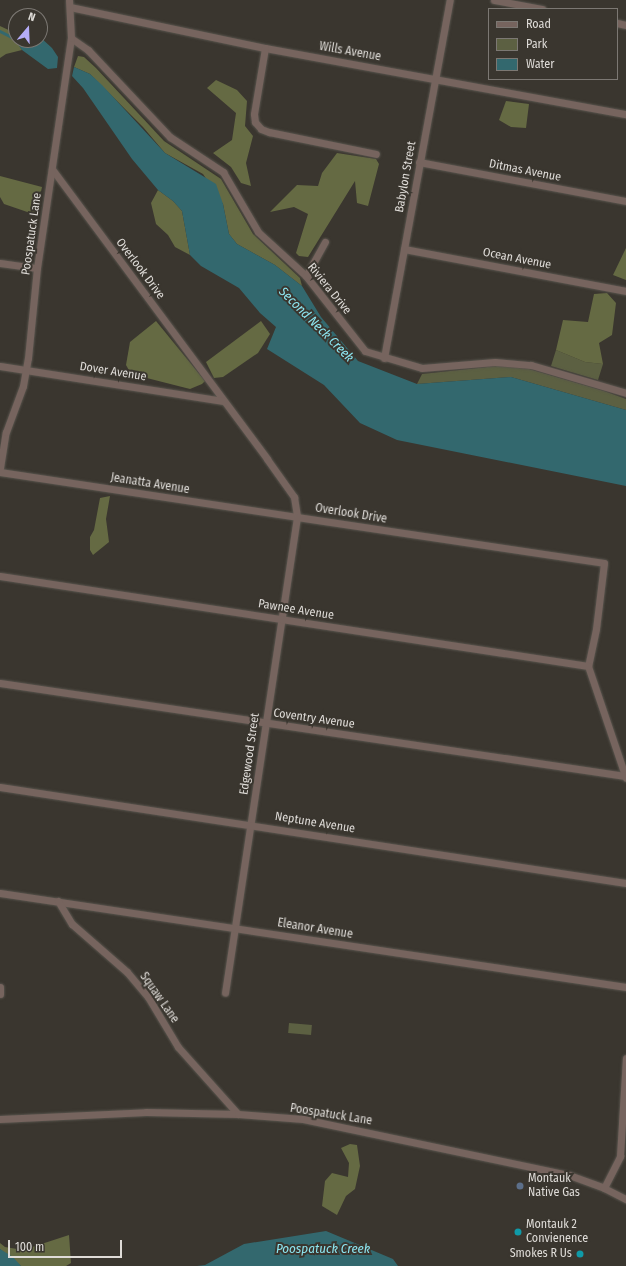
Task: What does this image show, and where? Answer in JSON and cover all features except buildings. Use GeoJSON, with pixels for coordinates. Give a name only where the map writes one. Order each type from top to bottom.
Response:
{"type":"FeatureCollection","features":[{"type":"Feature","properties":{"kind":"street","name":"Babylon Street"},"geometry":{"type":"LineString","coordinates":[[384,358],[419,162],[437,78],[450,0]]}},
{"type":"Feature","properties":{"kind":"street"},"geometry":{"type":"LineString","coordinates":[[494,0],[537,8]]}},
{"type":"Feature","properties":{"kind":"street","name":"Wills Avenue"},"geometry":{"type":"LineString","coordinates":[[69,4],[265,48],[437,78],[626,114]]}},
{"type":"Feature","properties":{"kind":"street","name":"Poospatuck Lane"},"geometry":{"type":"LineString","coordinates":[[0,468],[6,432],[23,386],[37,268],[71,38],[69,4]]}},
{"type":"Feature","properties":{"kind":"street","name":"Riviera Drive"},"geometry":{"type":"LineString","coordinates":[[71,38],[88,50],[170,137],[223,172],[258,232],[306,276],[365,351],[384,358],[422,368],[495,362],[531,365],[626,393]]}},
{"type":"Feature","properties":{"kind":"street"},"geometry":{"type":"LineString","coordinates":[[265,48],[254,114],[255,122],[261,129],[376,154]]}},
{"type":"Feature","properties":{"kind":"street","name":"Ditmas Avenue"},"geometry":{"type":"LineString","coordinates":[[419,162],[626,201]]}},
{"type":"Feature","properties":{"kind":"street","name":"Overlook Drive"},"geometry":{"type":"LineString","coordinates":[[52,169],[294,497],[297,517],[604,563],[596,629],[588,666]]}},
{"type":"Feature","properties":{"kind":"street"},"geometry":{"type":"LineString","coordinates":[[306,276],[325,242]]}},
{"type":"Feature","properties":{"kind":"street","name":"Ocean Avenue"},"geometry":{"type":"LineString","coordinates":[[404,248],[626,291]]}},
{"type":"Feature","properties":{"kind":"street"},"geometry":{"type":"LineString","coordinates":[[0,263],[37,268]]}},
{"type":"Feature","properties":{"kind":"street","name":"Dover Avenue"},"geometry":{"type":"LineString","coordinates":[[0,366],[223,400]]}},
{"type":"Feature","properties":{"kind":"street","name":"Jeanatta Avenue"},"geometry":{"type":"LineString","coordinates":[[0,472],[297,517]]}},
{"type":"Feature","properties":{"kind":"street","name":"Edgewood Street"},"geometry":{"type":"LineString","coordinates":[[224,993],[252,825],[280,619],[297,517]]}},
{"type":"Feature","properties":{"kind":"street","name":"Pawnee Avenue"},"geometry":{"type":"LineString","coordinates":[[0,576],[588,666]]}},
{"type":"Feature","properties":{"kind":"street"},"geometry":{"type":"LineString","coordinates":[[588,666],[626,777]]}},
{"type":"Feature","properties":{"kind":"street","name":"Coventry Avenue"},"geometry":{"type":"LineString","coordinates":[[0,683],[626,777]]}},
{"type":"Feature","properties":{"kind":"street","name":"Neptune Avenue"},"geometry":{"type":"LineString","coordinates":[[0,787],[626,883]]}},
{"type":"Feature","properties":{"kind":"street","name":"Eleanor Avenue"},"geometry":{"type":"LineString","coordinates":[[0,893],[626,987]]}},
{"type":"Feature","properties":{"kind":"street","name":"Squaw Lane"},"geometry":{"type":"LineString","coordinates":[[58,901],[72,924],[127,972],[148,997],[178,1047],[238,1114]]}},
{"type":"Feature","properties":{"kind":"street"},"geometry":{"type":"LineString","coordinates":[[0,987],[0,994]]}},
{"type":"Feature","properties":{"kind":"street"},"geometry":{"type":"LineString","coordinates":[[604,1188],[620,1156],[626,1058]]}},
{"type":"Feature","properties":{"kind":"street","name":"Poospatuck Lane"},"geometry":{"type":"LineString","coordinates":[[0,1119],[146,1112],[238,1114],[303,1119],[362,1130],[569,1175],[604,1188],[626,1199]]}},
{"type":"Feature","properties":{"kind":"green space"},"geometry":{"type":"Polygon","coordinates":[[[0,26],[8,30],[8,48],[21,48],[22,50],[6,54],[0,58],[0,26]]]}},
{"type":"Feature","properties":{"kind":"green space"},"geometry":{"type":"Polygon","coordinates":[[[78,56],[84,57],[96,68],[164,141],[221,179],[253,234],[300,278],[302,286],[275,265],[237,244],[229,234],[223,204],[203,174],[165,153],[143,127],[90,74],[74,67],[78,56]]]}},
{"type":"Feature","properties":{"kind":"green space"},"geometry":{"type":"Polygon","coordinates":[[[216,80],[237,90],[247,101],[245,126],[253,136],[246,163],[251,186],[241,183],[231,167],[213,153],[232,140],[236,113],[207,88],[216,80]]]}},
{"type":"Feature","properties":{"kind":"green space"},"geometry":{"type":"Polygon","coordinates":[[[506,101],[529,104],[526,128],[511,127],[499,120],[506,101]]]}},
{"type":"Feature","properties":{"kind":"green space"},"geometry":{"type":"Polygon","coordinates":[[[337,153],[376,159],[379,164],[368,206],[357,203],[355,181],[308,257],[299,256],[296,253],[308,214],[294,207],[270,212],[297,185],[318,186],[322,173],[337,153]]]}},
{"type":"Feature","properties":{"kind":"green space"},"geometry":{"type":"Polygon","coordinates":[[[0,176],[42,187],[36,215],[4,204],[0,197],[0,176]]]}},
{"type":"Feature","properties":{"kind":"green space"},"geometry":{"type":"Polygon","coordinates":[[[158,190],[173,201],[182,211],[190,255],[175,247],[168,235],[156,224],[151,203],[158,190]]]}},
{"type":"Feature","properties":{"kind":"green space"},"geometry":{"type":"Polygon","coordinates":[[[626,248],[626,280],[613,275],[626,248]]]}},
{"type":"Feature","properties":{"kind":"green space"},"geometry":{"type":"Polygon","coordinates":[[[607,293],[616,303],[612,335],[599,343],[603,364],[585,362],[556,350],[563,320],[588,322],[594,294],[607,293]]]}},
{"type":"Feature","properties":{"kind":"green space"},"geometry":{"type":"Polygon","coordinates":[[[156,321],[205,381],[202,384],[190,389],[131,374],[126,365],[130,342],[156,321]]]}},
{"type":"Feature","properties":{"kind":"green space"},"geometry":{"type":"Polygon","coordinates":[[[261,321],[270,334],[258,353],[223,377],[214,378],[206,362],[261,321]]]}},
{"type":"Feature","properties":{"kind":"green space"},"geometry":{"type":"Polygon","coordinates":[[[556,350],[585,362],[603,364],[598,380],[551,366],[556,350]]]}},
{"type":"Feature","properties":{"kind":"green space"},"geometry":{"type":"Polygon","coordinates":[[[497,366],[529,369],[604,391],[626,399],[626,410],[511,377],[417,384],[422,374],[497,366]]]}},
{"type":"Feature","properties":{"kind":"green space"},"geometry":{"type":"Polygon","coordinates":[[[110,496],[106,519],[109,542],[93,555],[90,550],[90,537],[94,530],[100,498],[110,496]]]}},
{"type":"Feature","properties":{"kind":"green space"},"geometry":{"type":"Polygon","coordinates":[[[289,1023],[312,1025],[311,1035],[288,1033],[289,1023]]]}},
{"type":"Feature","properties":{"kind":"green space"},"geometry":{"type":"Polygon","coordinates":[[[350,1144],[357,1145],[360,1166],[355,1189],[346,1196],[337,1215],[322,1206],[325,1181],[332,1173],[348,1177],[349,1163],[341,1148],[350,1144]]]}},
{"type":"Feature","properties":{"kind":"green space"},"geometry":{"type":"Polygon","coordinates":[[[69,1235],[71,1263],[66,1266],[21,1266],[0,1249],[0,1243],[5,1247],[23,1250],[69,1235]]]}},
{"type":"Feature","properties":{"kind":"water"},"geometry":{"type":"Polygon","coordinates":[[[48,44],[58,57],[57,68],[48,69],[21,48],[48,48],[48,44]]]}},
{"type":"Feature","properties":{"kind":"water"},"geometry":{"type":"Polygon","coordinates":[[[74,67],[90,74],[102,85],[165,153],[216,184],[223,204],[229,234],[237,244],[275,265],[302,286],[321,317],[358,361],[417,384],[511,377],[626,410],[626,486],[397,440],[360,423],[324,385],[267,349],[276,327],[260,313],[239,288],[201,266],[190,255],[182,211],[173,201],[158,190],[132,159],[83,88],[72,76],[74,67]]]}},
{"type":"Feature","properties":{"kind":"water","name":"Poospatuck Creek"},"geometry":{"type":"Polygon","coordinates":[[[326,1231],[393,1259],[398,1266],[197,1266],[205,1265],[244,1244],[326,1231]]]}},
{"type":"Feature","properties":{"kind":"water"},"geometry":{"type":"Polygon","coordinates":[[[0,1249],[13,1257],[21,1266],[0,1266],[0,1249]]]}},
{"type":"Feature","properties":{"kind":"waterway","name":"Second Neck Creek"},"geometry":{"type":"LineString","coordinates":[[0,31],[8,35]]}},
{"type":"Feature","properties":{"kind":"place","name":"Montauk Native Gas"},"geometry":{"type":"Point","coordinates":[520,1186]}},
{"type":"Feature","properties":{"kind":"place","name":"Montauk 2 Convienence"},"geometry":{"type":"Point","coordinates":[518,1232]}},
{"type":"Feature","properties":{"kind":"place","name":"Smokes R Us"},"geometry":{"type":"Point","coordinates":[580,1254]}}]}
